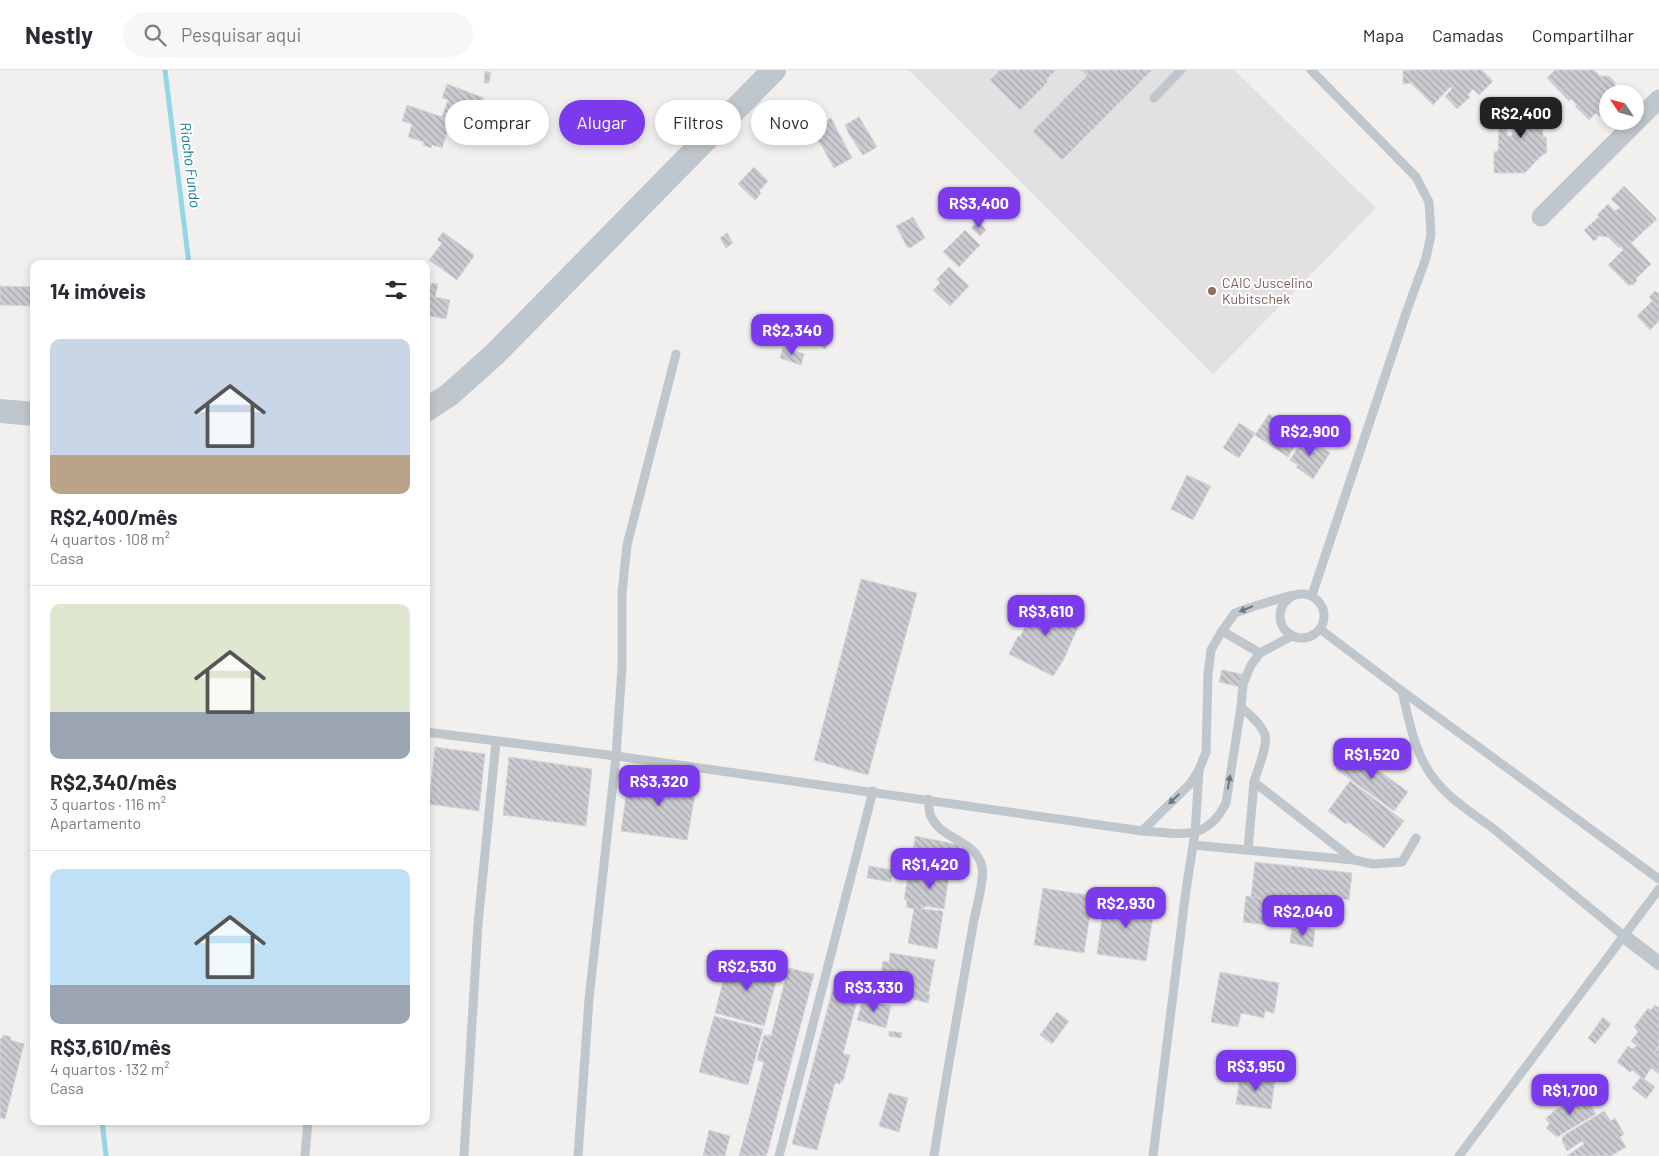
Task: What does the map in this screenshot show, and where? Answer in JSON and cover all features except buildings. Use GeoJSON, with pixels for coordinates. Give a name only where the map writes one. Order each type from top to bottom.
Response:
{"type":"FeatureCollection","features":[{"type":"Feature","properties":{"kind":"street"},"geometry":{"type":"LineString","coordinates":[[430,407],[449,394],[495,354],[774,70]]}},
{"type":"Feature","properties":{"kind":"street"},"geometry":{"type":"LineString","coordinates":[[1541,218],[1659,99]]}},
{"type":"Feature","properties":{"kind":"street"},"geometry":{"type":"LineString","coordinates":[[0,411],[30,414]]}},
{"type":"Feature","properties":{"kind":"street"},"geometry":{"type":"LineString","coordinates":[[1624,936],[1659,964]]}},
{"type":"Feature","properties":{"kind":"lane"},"geometry":{"type":"LineString","coordinates":[[1154,98],[1181,70]]}},
{"type":"Feature","properties":{"kind":"lane"},"geometry":{"type":"LineString","coordinates":[[1311,70],[1416,177],[1429,202],[1431,235],[1426,258],[1312,595]]}},
{"type":"Feature","properties":{"kind":"lane"},"geometry":{"type":"LineString","coordinates":[[578,1156],[589,999],[616,756],[622,667],[622,593],[627,545],[676,354]]}},
{"type":"Feature","properties":{"kind":"lane"},"geometry":{"type":"LineString","coordinates":[[1153,1156],[1186,890],[1195,833],[1200,770],[1206,752],[1208,674],[1211,650],[1235,613],[1255,606],[1292,595],[1302,593],[1312,595],[1319,601],[1324,610],[1324,620],[1320,628],[1312,636],[1302,638],[1292,636],[1284,630],[1280,621],[1280,610],[1284,601],[1292,595]]}},
{"type":"Feature","properties":{"kind":"lane"},"geometry":{"type":"LineString","coordinates":[[1320,628],[1402,691],[1659,879]]}},
{"type":"Feature","properties":{"kind":"lane"},"geometry":{"type":"LineString","coordinates":[[1222,632],[1260,653]]}},
{"type":"Feature","properties":{"kind":"lane"},"geometry":{"type":"LineString","coordinates":[[430,733],[873,791],[1142,831],[1195,833],[1210,826],[1219,817],[1226,803],[1243,684],[1251,665],[1260,653],[1292,636]]}},
{"type":"Feature","properties":{"kind":"lane"},"geometry":{"type":"LineString","coordinates":[[1402,691],[1416,748],[1431,776],[1457,803],[1494,830],[1624,936]]}},
{"type":"Feature","properties":{"kind":"lane"},"geometry":{"type":"LineString","coordinates":[[1241,707],[1257,722],[1265,736],[1264,749],[1254,782],[1248,850]]}},
{"type":"Feature","properties":{"kind":"lane"},"geometry":{"type":"LineString","coordinates":[[464,1156],[478,924],[496,742]]}},
{"type":"Feature","properties":{"kind":"lane"},"geometry":{"type":"LineString","coordinates":[[1142,831],[1190,784],[1200,770]]}},
{"type":"Feature","properties":{"kind":"lane"},"geometry":{"type":"LineString","coordinates":[[1254,782],[1354,860]]}},
{"type":"Feature","properties":{"kind":"lane"},"geometry":{"type":"LineString","coordinates":[[779,1156],[873,791]]}},
{"type":"Feature","properties":{"kind":"lane"},"geometry":{"type":"LineString","coordinates":[[928,799],[931,815],[936,824],[945,833],[973,850],[982,864],[983,874],[972,926],[934,1156]]}},
{"type":"Feature","properties":{"kind":"lane"},"geometry":{"type":"LineString","coordinates":[[1193,845],[1354,860],[1372,864],[1402,862],[1416,838]]}},
{"type":"Feature","properties":{"kind":"lane"},"geometry":{"type":"LineString","coordinates":[[1459,1156],[1659,889]]}},
{"type":"Feature","properties":{"kind":"lane"},"geometry":{"type":"LineString","coordinates":[[306,1156],[308,1125]]}},
{"type":"Feature","properties":{"kind":"shaded area","name":"CAIC Juscelino Kubitschek"},"geometry":{"type":"Polygon","coordinates":[[[909,70],[1234,70],[1376,208],[1213,374],[909,70]]]}},
{"type":"Feature","properties":{"kind":"waterway","name":"Riacho Fundo"},"geometry":{"type":"LineString","coordinates":[[165,70],[189,260]]}},
{"type":"Feature","properties":{"kind":"waterway","name":"Riacho Fundo"},"geometry":{"type":"LineString","coordinates":[[102,1125],[106,1156]]}},
{"type":"Feature","properties":{"kind":"place","name":"CAIC Juscelino Kubitschek"},"geometry":{"type":"Point","coordinates":[1212,291]}}]}
